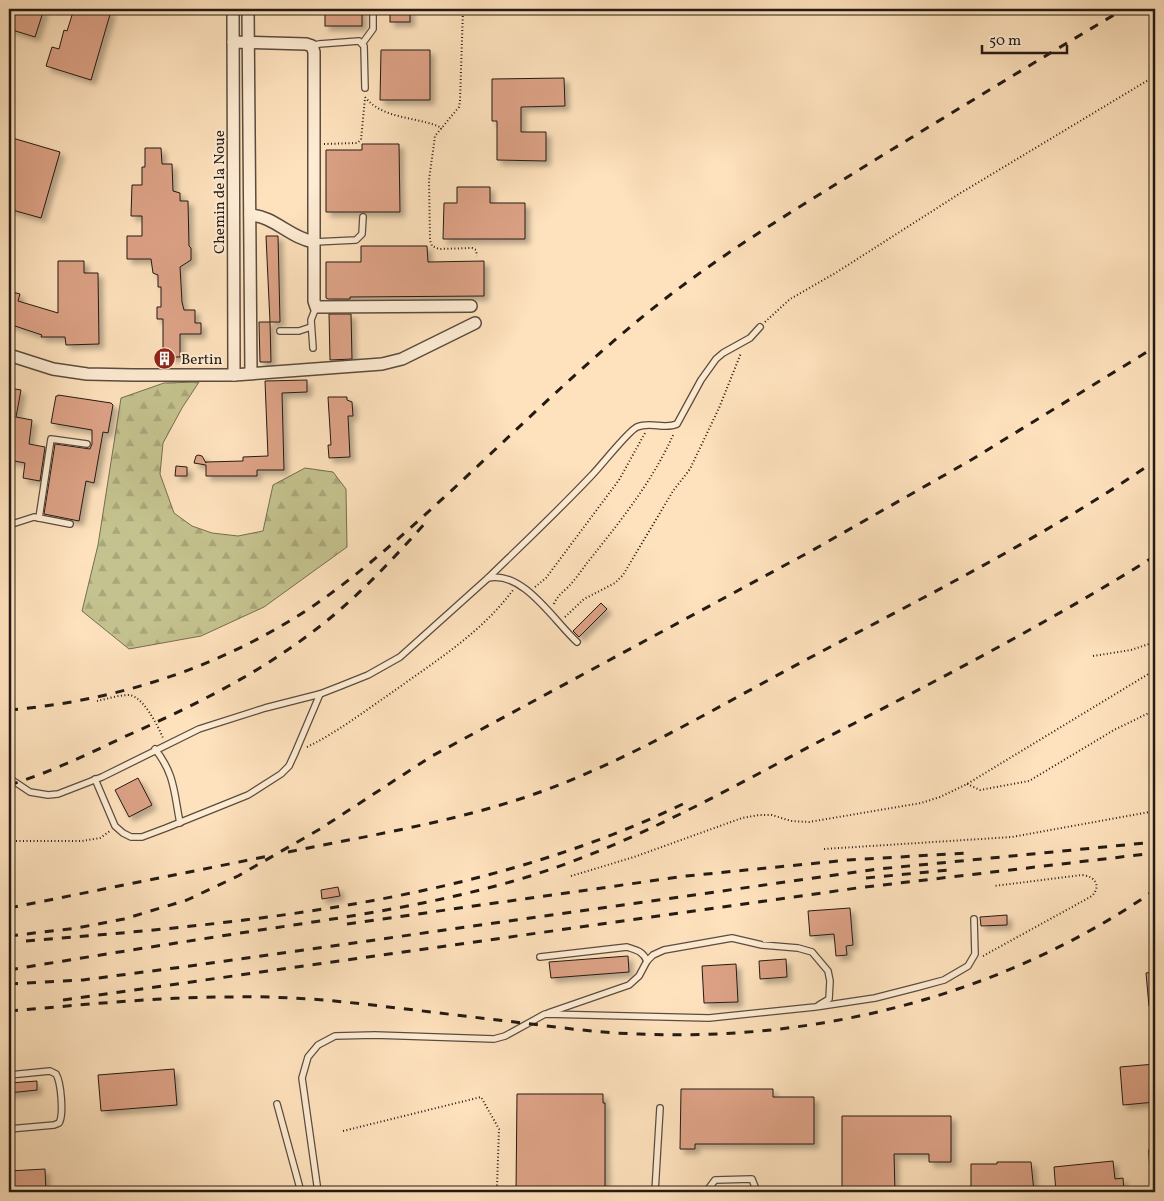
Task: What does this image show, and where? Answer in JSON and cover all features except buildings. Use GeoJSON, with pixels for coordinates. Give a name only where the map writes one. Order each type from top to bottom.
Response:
{"type":"FeatureCollection","features":[{"type":"Feature","properties":{"kind":"street","name":"Chemin de la Noue"},"geometry":{"type":"LineString","coordinates":[[233,9],[234,375]]}},
{"type":"Feature","properties":{"kind":"street","name":"Chemin de la Noue"},"geometry":{"type":"LineString","coordinates":[[248,9],[251,373]]}},
{"type":"Feature","properties":{"kind":"street"},"geometry":{"type":"LineString","coordinates":[[233,42],[306,44],[312,46],[314,52],[314,301],[316,307],[471,306]]}},
{"type":"Feature","properties":{"kind":"street"},"geometry":{"type":"LineString","coordinates":[[250,215],[266,218],[304,240],[314,242]]}},
{"type":"Feature","properties":{"kind":"street"},"geometry":{"type":"LineString","coordinates":[[9,355],[53,369],[87,374],[234,375],[382,364],[402,359],[475,323]]}},
{"type":"Feature","properties":{"kind":"lane"},"geometry":{"type":"LineString","coordinates":[[362,44],[369,37],[373,29],[373,9]]}},
{"type":"Feature","properties":{"kind":"lane"},"geometry":{"type":"LineString","coordinates":[[312,46],[359,41],[364,46],[365,88]]}},
{"type":"Feature","properties":{"kind":"lane"},"geometry":{"type":"LineString","coordinates":[[314,242],[356,240],[362,234],[363,217]]}},
{"type":"Feature","properties":{"kind":"lane"},"geometry":{"type":"LineString","coordinates":[[313,348],[311,320],[316,307]]}},
{"type":"Feature","properties":{"kind":"lane"},"geometry":{"type":"LineString","coordinates":[[280,331],[311,327]]}},
{"type":"Feature","properties":{"kind":"lane"},"geometry":{"type":"LineString","coordinates":[[9,778],[30,792],[48,796],[58,794],[95,779],[199,729],[235,717],[320,694],[368,674],[400,657],[488,578],[593,474],[635,428],[650,424],[671,427],[678,424],[716,359],[750,338],[760,327]]}},
{"type":"Feature","properties":{"kind":"lane"},"geometry":{"type":"LineString","coordinates":[[39,518],[51,439],[87,444]]}},
{"type":"Feature","properties":{"kind":"lane"},"geometry":{"type":"LineString","coordinates":[[9,525],[34,517],[70,524]]}},
{"type":"Feature","properties":{"kind":"lane"},"geometry":{"type":"LineString","coordinates":[[488,578],[498,576],[518,584],[529,591],[577,642]]}},
{"type":"Feature","properties":{"kind":"lane"},"geometry":{"type":"LineString","coordinates":[[95,779],[115,826],[123,833],[131,837],[142,837],[180,823],[248,795],[281,774],[289,766],[296,753],[320,694]]}},
{"type":"Feature","properties":{"kind":"lane"},"geometry":{"type":"LineString","coordinates":[[156,749],[171,774],[180,823]]}},
{"type":"Feature","properties":{"kind":"lane"},"geometry":{"type":"LineString","coordinates":[[545,1014],[708,1018],[815,1007],[875,998],[944,980],[968,966],[975,954],[974,919]]}},
{"type":"Feature","properties":{"kind":"lane"},"geometry":{"type":"LineString","coordinates":[[318,1192],[302,1078],[308,1057],[318,1045],[335,1036],[375,1035],[494,1039],[505,1036],[545,1014],[629,985],[639,976],[647,961],[653,955],[664,950],[732,938],[762,945],[798,948],[812,952],[828,971],[830,981],[830,999],[815,1007]]}},
{"type":"Feature","properties":{"kind":"lane"},"geometry":{"type":"LineString","coordinates":[[540,957],[627,947],[639,950],[645,955],[647,961]]}},
{"type":"Feature","properties":{"kind":"lane"},"geometry":{"type":"LineString","coordinates":[[9,1075],[50,1071],[56,1074],[59,1079],[62,1115],[60,1121],[56,1124],[9,1129]]}},
{"type":"Feature","properties":{"kind":"lane"},"geometry":{"type":"LineString","coordinates":[[277,1104],[301,1192]]}},
{"type":"Feature","properties":{"kind":"lane"},"geometry":{"type":"LineString","coordinates":[[656,1192],[660,1108]]}},
{"type":"Feature","properties":{"kind":"lane"},"geometry":{"type":"LineString","coordinates":[[1155,1148],[1152,1151],[1155,1192]]}},
{"type":"Feature","properties":{"kind":"lane"},"geometry":{"type":"LineString","coordinates":[[706,1192],[715,1180],[752,1179],[757,1192]]}},
{"type":"Feature","properties":{"kind":"path"},"geometry":{"type":"LineString","coordinates":[[463,9],[459,108],[435,136],[429,180],[430,240],[432,246],[439,249],[472,248],[476,250],[477,256]]}},
{"type":"Feature","properties":{"kind":"path"},"geometry":{"type":"LineString","coordinates":[[760,327],[790,300],[959,194],[1155,76]]}},
{"type":"Feature","properties":{"kind":"path"},"geometry":{"type":"LineString","coordinates":[[314,144],[357,144],[361,140],[365,98],[378,109],[394,115],[432,123],[442,128]]}},
{"type":"Feature","properties":{"kind":"path"},"geometry":{"type":"LineString","coordinates":[[678,424],[657,466],[624,517],[572,582],[557,596],[554,605],[556,619],[567,616],[584,599],[615,583],[623,575],[673,491],[690,469],[742,351],[750,338]]}},
{"type":"Feature","properties":{"kind":"path"},"geometry":{"type":"LineString","coordinates":[[529,591],[546,578],[619,480],[650,424]]}},
{"type":"Feature","properties":{"kind":"path"},"geometry":{"type":"LineString","coordinates":[[296,753],[360,714],[462,643],[492,615],[518,584]]}},
{"type":"Feature","properties":{"kind":"path"},"geometry":{"type":"LineString","coordinates":[[1093,656],[1131,650],[1155,642]]}},
{"type":"Feature","properties":{"kind":"path"},"geometry":{"type":"LineString","coordinates":[[570,876],[634,857],[742,818],[765,815],[809,822],[921,803],[940,797],[967,784],[1155,670]]}},
{"type":"Feature","properties":{"kind":"path"},"geometry":{"type":"LineString","coordinates":[[97,701],[128,695],[136,697],[154,719],[165,744]]}},
{"type":"Feature","properties":{"kind":"path"},"geometry":{"type":"LineString","coordinates":[[967,784],[980,790],[1029,782],[1114,730],[1155,710]]}},
{"type":"Feature","properties":{"kind":"path"},"geometry":{"type":"LineString","coordinates":[[824,849],[1012,837],[1155,811]]}},
{"type":"Feature","properties":{"kind":"path"},"geometry":{"type":"LineString","coordinates":[[9,841],[82,842],[100,838],[115,826]]}},
{"type":"Feature","properties":{"kind":"path"},"geometry":{"type":"LineString","coordinates":[[968,966],[1092,896],[1097,891],[1093,878],[1082,875],[994,886]]}},
{"type":"Feature","properties":{"kind":"path"},"geometry":{"type":"LineString","coordinates":[[343,1131],[482,1097],[499,1129],[497,1187],[494,1192]]}},
{"type":"Feature","properties":{"kind":"green space"},"geometry":{"type":"Polygon","coordinates":[[[199,382],[163,443],[160,474],[174,513],[192,526],[212,533],[238,536],[263,531],[273,485],[305,468],[333,472],[346,489],[347,547],[264,607],[201,636],[129,649],[82,611],[98,545],[121,398],[164,383],[199,382]]]}},
{"type":"Feature","properties":{"kind":"railway"},"geometry":{"type":"LineString","coordinates":[[9,710],[90,698],[130,689],[169,677],[245,645],[281,626],[316,604],[385,550],[585,366],[670,295],[748,240],[802,205],[1124,9]]}},
{"type":"Feature","properties":{"kind":"railway"},"geometry":{"type":"LineString","coordinates":[[9,936],[77,928],[124,919],[187,900],[238,876],[320,829],[432,756],[813,550],[971,460],[1155,347]]}},
{"type":"Feature","properties":{"kind":"railway"},"geometry":{"type":"LineString","coordinates":[[288,852],[465,815],[523,798],[594,770],[664,736],[980,567],[1069,516],[1155,461]]}},
{"type":"Feature","properties":{"kind":"railway"},"geometry":{"type":"LineString","coordinates":[[9,785],[67,763],[175,713],[225,688],[273,660],[319,627],[348,603],[427,521]]}},
{"type":"Feature","properties":{"kind":"railway"},"geometry":{"type":"LineString","coordinates":[[9,970],[321,921],[443,899],[503,884],[587,856],[668,820],[908,695],[1074,605],[1155,556]]}},
{"type":"Feature","properties":{"kind":"railway"},"geometry":{"type":"LineString","coordinates":[[26,941],[195,926],[280,915],[364,902],[447,885],[529,863],[609,836],[687,802]]}},
{"type":"Feature","properties":{"kind":"railway"},"geometry":{"type":"LineString","coordinates":[[9,984],[83,980],[190,966],[878,869],[1155,842]]}},
{"type":"Feature","properties":{"kind":"railway"},"geometry":{"type":"LineString","coordinates":[[347,924],[686,876],[848,860],[967,853]]}},
{"type":"Feature","properties":{"kind":"railway"},"geometry":{"type":"LineString","coordinates":[[63,1000],[857,888],[1155,853]]}},
{"type":"Feature","properties":{"kind":"railway"},"geometry":{"type":"LineString","coordinates":[[9,908],[269,856]]}},
{"type":"Feature","properties":{"kind":"railway"},"geometry":{"type":"LineString","coordinates":[[866,878],[948,870]]}},
{"type":"Feature","properties":{"kind":"railway"},"geometry":{"type":"LineString","coordinates":[[9,1011],[202,997],[266,997],[325,1000],[572,1029],[622,1033],[707,1034],[775,1030],[843,1019],[909,1004],[974,983],[1037,958],[1097,926],[1155,890]]}},
{"type":"Feature","properties":{"kind":"place","name":"Bertin"},"geometry":{"type":"Point","coordinates":[165,359]}}]}
